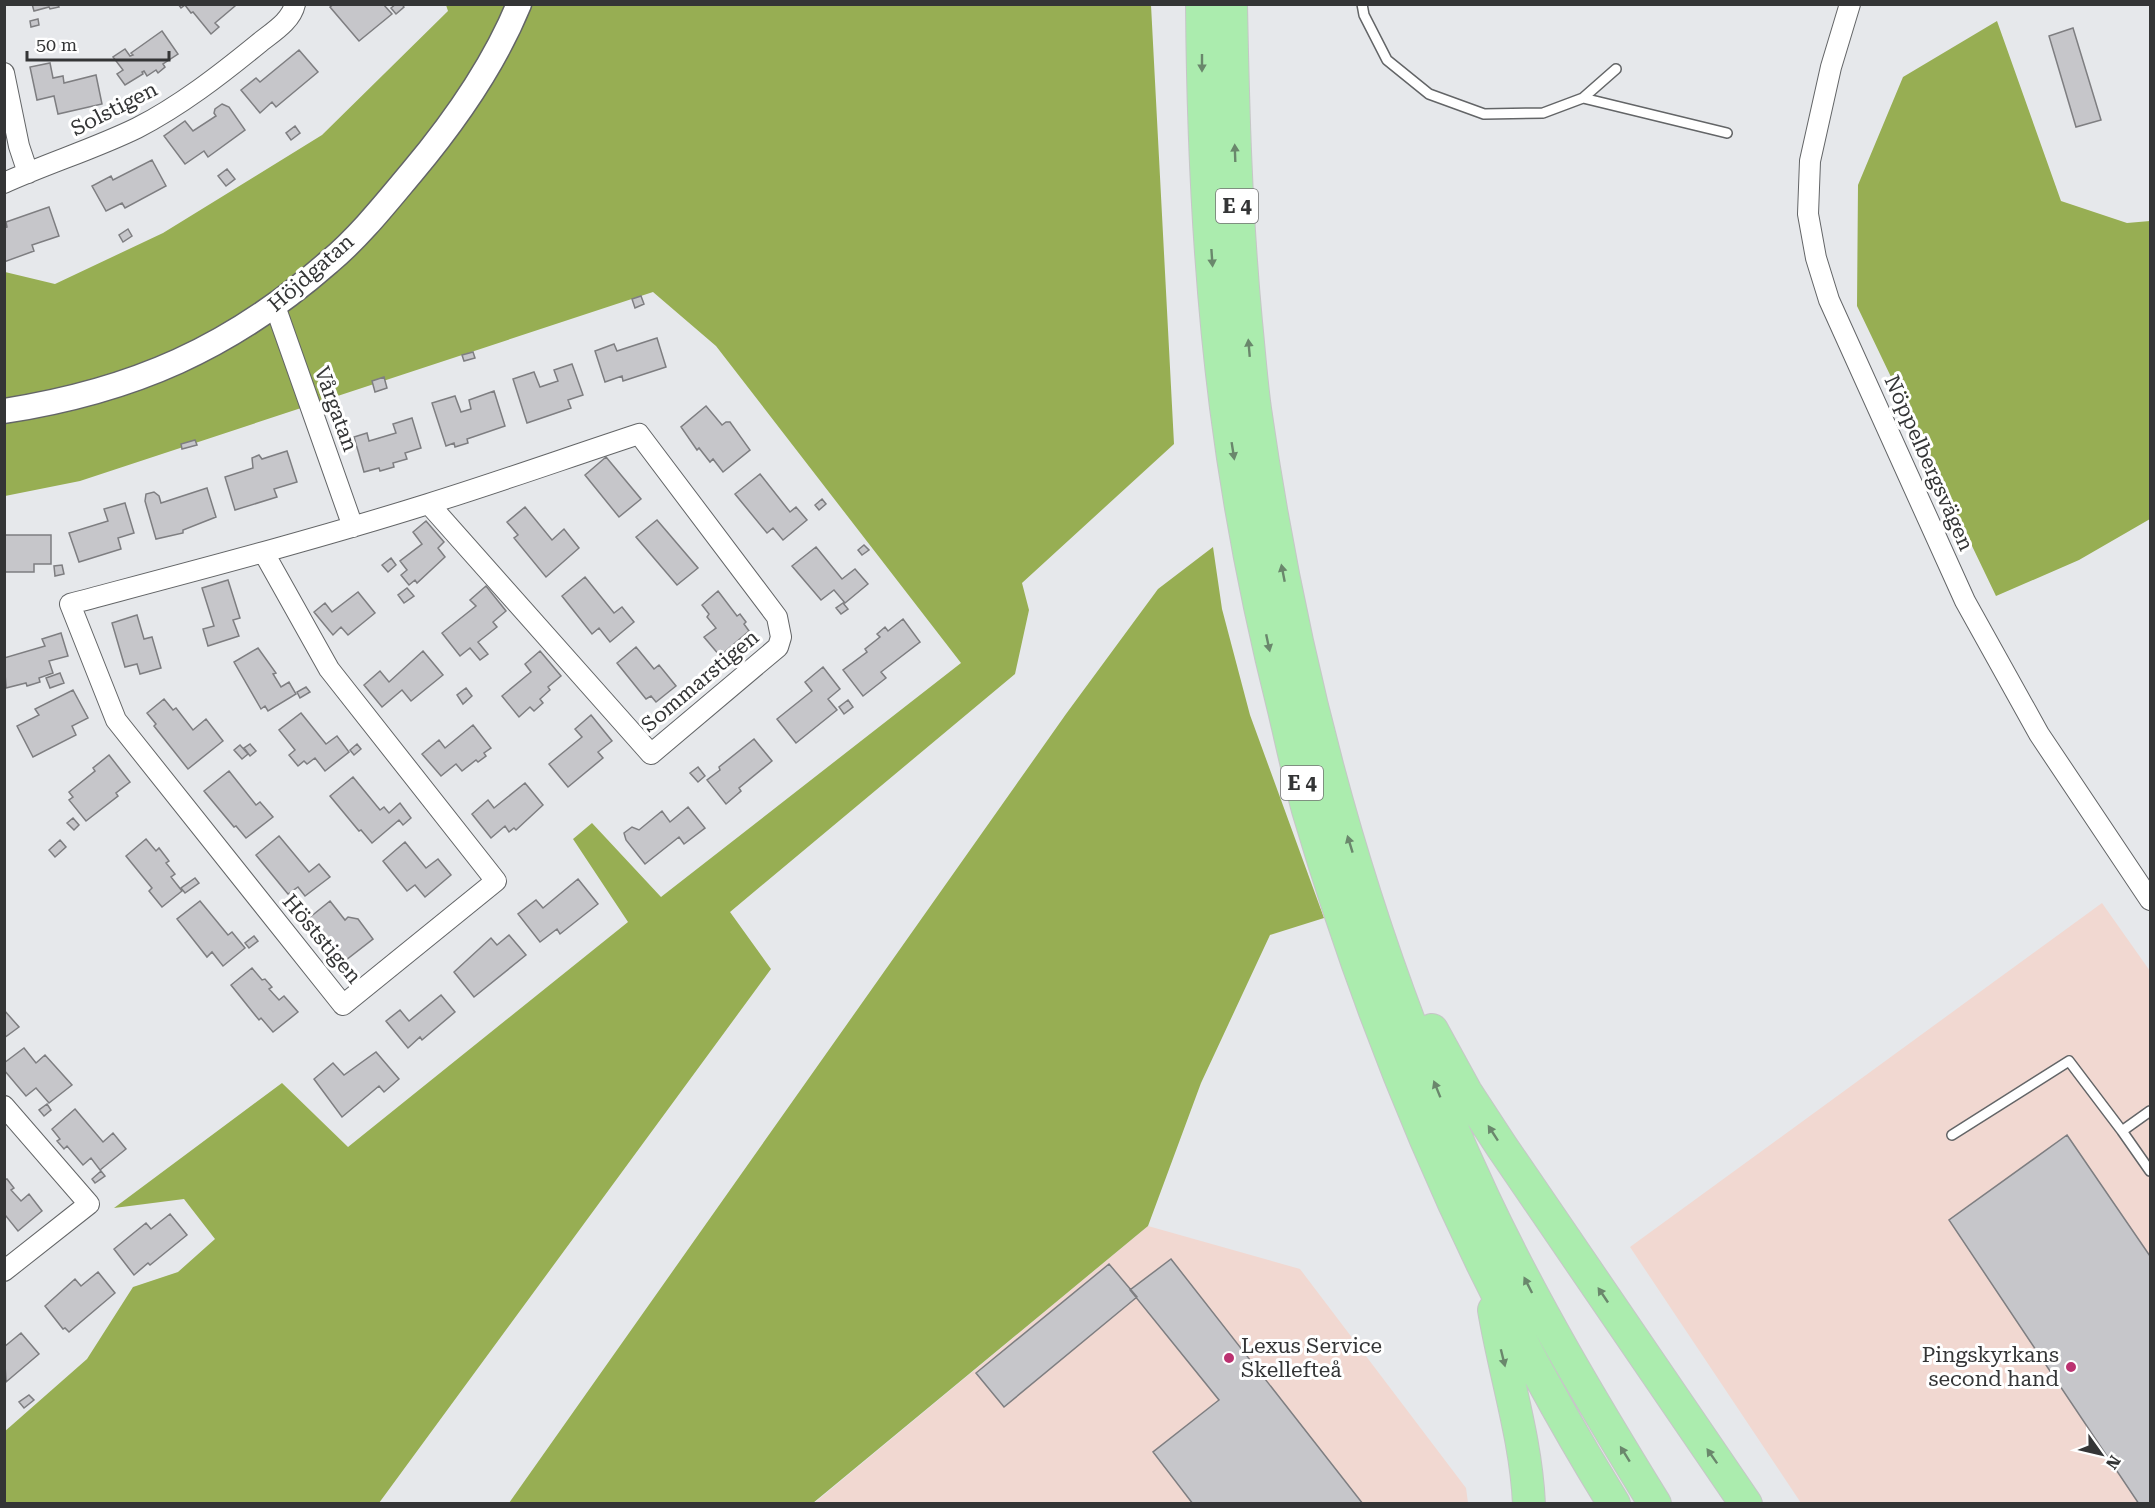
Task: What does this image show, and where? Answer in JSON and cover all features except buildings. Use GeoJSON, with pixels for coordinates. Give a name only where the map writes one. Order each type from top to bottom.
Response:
{"type":"FeatureCollection","features":[{"type":"Feature","properties":{"kind":"highway","name":"E 4"},"geometry":{"type":"LineString","coordinates":[[1202,4],[1202,108],[1216,323],[1226,410],[1250,561],[1307,807],[1374,1012],[1447,1190],[1489,1280],[1532,1362],[1614,1503]]}},
{"type":"Feature","properties":{"kind":"highway","name":"E 4"},"geometry":{"type":"LineString","coordinates":[[1231,4],[1238,237],[1254,406],[1281,561],[1322,750],[1366,900],[1418,1042],[1484,1199],[1534,1298],[1586,1391],[1656,1503]]}},
{"type":"Feature","properties":{"kind":"highway"},"geometry":{"type":"LineString","coordinates":[[1366,900],[1426,1020],[1466,1092],[1746,1503]]}},
{"type":"Feature","properties":{"kind":"highway"},"geometry":{"type":"LineString","coordinates":[[1489,1280],[1500,1344],[1520,1430],[1528,1480],[1529,1503]]}},
{"type":"Feature","properties":{"kind":"street","name":"Solstigen"},"geometry":{"type":"LineString","coordinates":[[4,183],[70,158],[138,128],[187,98],[230,68],[286,21],[295,4]]}},
{"type":"Feature","properties":{"kind":"street","name":"Höjdgatan"},"geometry":{"type":"LineString","coordinates":[[4,411],[44,405],[106,389],[164,369],[222,340],[275,306],[331,261],[387,202],[427,154],[468,99],[507,33],[519,4]]}},
{"type":"Feature","properties":{"kind":"street","name":"Nöppelbergsvägen"},"geometry":{"type":"LineString","coordinates":[[1850,4],[1831,67],[1810,161],[1808,214],[1816,258],[1829,300],[1965,601],[2038,734],[2151,900]]}},
{"type":"Feature","properties":{"kind":"street"},"geometry":{"type":"LineString","coordinates":[[4,73],[28,173]]}},
{"type":"Feature","properties":{"kind":"street","name":"Vårgatan"},"geometry":{"type":"LineString","coordinates":[[275,306],[353,527]]}},
{"type":"Feature","properties":{"kind":"street","name":"Sommarstigen"},"geometry":{"type":"LineString","coordinates":[[353,527],[639,434],[777,616],[781,637],[778,647],[651,754],[429,504]]}},
{"type":"Feature","properties":{"kind":"street","name":"Höststigen"},"geometry":{"type":"LineString","coordinates":[[264,553],[329,669],[496,881],[343,1005],[116,720],[70,604],[353,527]]}},
{"type":"Feature","properties":{"kind":"street"},"geometry":{"type":"LineString","coordinates":[[4,1106],[89,1204],[4,1271]]}},
{"type":"Feature","properties":{"kind":"lane"},"geometry":{"type":"LineString","coordinates":[[1362,4],[1364,15],[1387,60],[1429,94],[1484,114],[1543,113],[1583,98],[1616,69]]}},
{"type":"Feature","properties":{"kind":"lane"},"geometry":{"type":"LineString","coordinates":[[1583,98],[1727,133]]}},
{"type":"Feature","properties":{"kind":"lane"},"geometry":{"type":"LineString","coordinates":[[1952,1135],[2070,1061],[2151,1171]]}},
{"type":"Feature","properties":{"kind":"lane"},"geometry":{"type":"LineString","coordinates":[[2122,1131],[2151,1111]]}},
{"type":"Feature","properties":{"kind":"shaded area"},"geometry":{"type":"Polygon","coordinates":[[[2102,903],[2150,971],[2150,1503],[1801,1503],[1630,1247],[2102,903]]]}},
{"type":"Feature","properties":{"kind":"shaded area"},"geometry":{"type":"Polygon","coordinates":[[[1148,1226],[1300,1269],[1466,1488],[1468,1503],[813,1504],[1148,1226]]]}},
{"type":"Feature","properties":{"kind":"green space"},"geometry":{"type":"Polygon","coordinates":[[[446,5],[1151,5],[1174,444],[1022,583],[1029,610],[1015,674],[730,912],[771,969],[379,1503],[5,1503],[4,1432],[87,1359],[133,1287],[178,1272],[215,1239],[184,1199],[114,1208],[282,1083],[348,1147],[628,922],[573,839],[592,823],[661,897],[961,663],[716,346],[653,292],[80,481],[5,496],[5,272],[55,284],[163,233],[322,135],[448,11],[446,5]]]}},
{"type":"Feature","properties":{"kind":"green space"},"geometry":{"type":"Polygon","coordinates":[[[1997,21],[2061,201],[2127,223],[2150,221],[2150,519],[2079,560],[1996,596],[1857,306],[1858,185],[1903,77],[1997,21]]]}},
{"type":"Feature","properties":{"kind":"green space"},"geometry":{"type":"Polygon","coordinates":[[[1213,547],[1222,609],[1250,715],[1324,918],[1270,935],[1201,1083],[1148,1226],[813,1503],[509,1503],[1066,714],[1158,589],[1213,547]]]}},
{"type":"Feature","properties":{"kind":"place","name":"Lexus Service Skellefteå"},"geometry":{"type":"Point","coordinates":[1229,1358]}},
{"type":"Feature","properties":{"kind":"place","name":"Pingskyrkans second hand"},"geometry":{"type":"Point","coordinates":[2071,1367]}}]}
